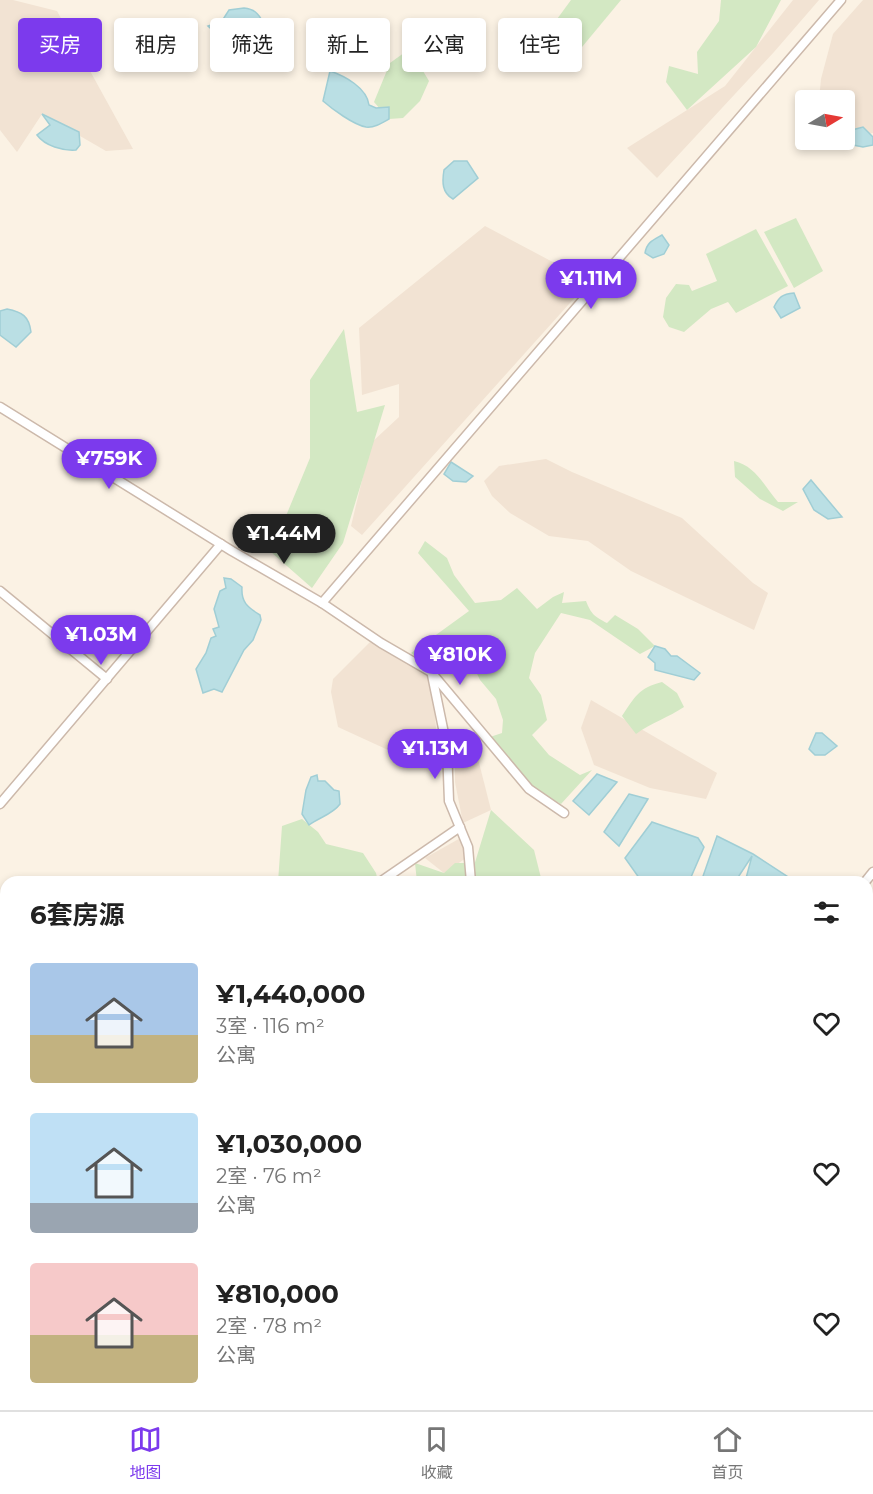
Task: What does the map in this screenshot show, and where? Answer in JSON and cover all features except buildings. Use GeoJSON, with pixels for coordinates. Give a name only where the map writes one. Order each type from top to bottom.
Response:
{"type":"FeatureCollection","features":[{"type":"Feature","properties":{"kind":"street"},"geometry":{"type":"LineString","coordinates":[[322,603],[841,0]]}},
{"type":"Feature","properties":{"kind":"street"},"geometry":{"type":"LineString","coordinates":[[0,407],[431,672],[529,789],[564,813]]}},
{"type":"Feature","properties":{"kind":"street"},"geometry":{"type":"LineString","coordinates":[[0,804],[221,544]]}},
{"type":"Feature","properties":{"kind":"street"},"geometry":{"type":"LineString","coordinates":[[0,591],[107,679]]}},
{"type":"Feature","properties":{"kind":"street"},"geometry":{"type":"LineString","coordinates":[[431,672],[447,748],[449,801],[468,847],[470,876]]}},
{"type":"Feature","properties":{"kind":"street"},"geometry":{"type":"LineString","coordinates":[[389,876],[460,826]]}},
{"type":"Feature","properties":{"kind":"shaded area"},"geometry":{"type":"Polygon","coordinates":[[[0,0],[13,0],[57,11],[61,18],[18,18],[18,72],[91,72],[133,149],[106,151],[42,114],[17,152],[0,130],[0,0]]]}},
{"type":"Feature","properties":{"kind":"shaded area"},"geometry":{"type":"Polygon","coordinates":[[[793,0],[819,0],[657,178],[627,148],[725,86],[793,0]]]}},
{"type":"Feature","properties":{"kind":"shaded area"},"geometry":{"type":"Polygon","coordinates":[[[863,0],[873,0],[873,133],[855,136],[855,90],[820,90],[833,34],[863,0]]]}},
{"type":"Feature","properties":{"kind":"shaded area"},"geometry":{"type":"Polygon","coordinates":[[[485,226],[581,277],[578,294],[362,535],[351,526],[371,443],[399,417],[399,384],[362,395],[359,328],[485,226]]]}},
{"type":"Feature","properties":{"kind":"shaded area"},"geometry":{"type":"Polygon","coordinates":[[[546,459],[682,518],[753,583],[768,593],[754,630],[631,571],[588,541],[549,536],[510,513],[492,496],[484,481],[499,466],[546,459]]]}},
{"type":"Feature","properties":{"kind":"shaded area"},"geometry":{"type":"Polygon","coordinates":[[[370,642],[431,672],[438,750],[412,761],[338,727],[331,692],[333,679],[370,642]]]}},
{"type":"Feature","properties":{"kind":"shaded area"},"geometry":{"type":"Polygon","coordinates":[[[591,700],[717,773],[706,799],[650,788],[594,765],[581,728],[591,700]]]}},
{"type":"Feature","properties":{"kind":"shaded area"},"geometry":{"type":"Polygon","coordinates":[[[471,731],[491,810],[463,823],[455,782],[455,738],[471,731]]]}},
{"type":"Feature","properties":{"kind":"shaded area"},"geometry":{"type":"Polygon","coordinates":[[[464,836],[469,856],[444,873],[425,858],[464,836]]]}},
{"type":"Feature","properties":{"kind":"green space"},"geometry":{"type":"Polygon","coordinates":[[[571,0],[621,0],[582,47],[582,18],[558,18],[571,0]]]}},
{"type":"Feature","properties":{"kind":"green space"},"geometry":{"type":"Polygon","coordinates":[[[721,0],[781,0],[756,47],[687,110],[666,82],[669,66],[698,74],[697,52],[719,21],[721,0]]]}},
{"type":"Feature","properties":{"kind":"green space"},"geometry":{"type":"Polygon","coordinates":[[[402,54],[402,72],[424,72],[429,81],[420,101],[403,118],[389,119],[374,102],[386,72],[390,72],[390,63],[402,54]]]}},
{"type":"Feature","properties":{"kind":"green space"},"geometry":{"type":"Polygon","coordinates":[[[796,218],[823,271],[794,288],[764,232],[796,218]]]}},
{"type":"Feature","properties":{"kind":"green space"},"geometry":{"type":"Polygon","coordinates":[[[756,229],[788,286],[736,313],[728,302],[711,309],[684,332],[669,327],[663,317],[666,298],[676,284],[689,285],[692,291],[717,281],[706,254],[756,229]]]}},
{"type":"Feature","properties":{"kind":"green space"},"geometry":{"type":"Polygon","coordinates":[[[344,329],[357,412],[385,405],[343,543],[312,588],[271,552],[310,458],[310,380],[344,329]]]}},
{"type":"Feature","properties":{"kind":"green space"},"geometry":{"type":"Polygon","coordinates":[[[734,461],[754,472],[778,502],[798,502],[783,511],[760,499],[735,477],[734,461]]]}},
{"type":"Feature","properties":{"kind":"green space"},"geometry":{"type":"Polygon","coordinates":[[[425,541],[447,558],[454,575],[475,603],[501,600],[517,588],[537,609],[564,592],[562,603],[586,601],[599,619],[607,623],[615,615],[638,629],[655,646],[640,654],[590,620],[561,613],[535,653],[529,678],[541,695],[547,720],[532,735],[549,755],[580,775],[592,770],[561,804],[524,784],[490,737],[502,733],[503,720],[496,699],[480,680],[457,640],[420,659],[411,653],[469,611],[418,553],[425,541]]]}},
{"type":"Feature","properties":{"kind":"green space"},"geometry":{"type":"Polygon","coordinates":[[[662,682],[677,693],[684,707],[636,734],[622,716],[642,690],[662,682]]]}},
{"type":"Feature","properties":{"kind":"green space"},"geometry":{"type":"Polygon","coordinates":[[[491,810],[534,850],[540,876],[471,876],[491,810]]]}},
{"type":"Feature","properties":{"kind":"green space"},"geometry":{"type":"Polygon","coordinates":[[[302,819],[318,832],[326,844],[363,853],[377,876],[278,876],[282,826],[302,819]]]}},
{"type":"Feature","properties":{"kind":"green space"},"geometry":{"type":"Polygon","coordinates":[[[415,863],[444,873],[455,863],[466,863],[468,876],[416,876],[415,863]]]}},
{"type":"Feature","properties":{"kind":"water"},"geometry":{"type":"Polygon","coordinates":[[[250,9],[260,18],[224,18],[229,10],[250,9]]]}},
{"type":"Feature","properties":{"kind":"water"},"geometry":{"type":"Polygon","coordinates":[[[330,72],[332,72],[360,88],[369,105],[376,108],[389,107],[389,119],[375,126],[361,126],[323,101],[330,72]]]}},
{"type":"Feature","properties":{"kind":"water"},"geometry":{"type":"Polygon","coordinates":[[[42,114],[79,132],[80,145],[76,150],[55,147],[40,139],[37,135],[50,125],[42,114]]]}},
{"type":"Feature","properties":{"kind":"water"},"geometry":{"type":"Polygon","coordinates":[[[863,127],[873,137],[873,145],[855,145],[855,129],[863,127]]]}},
{"type":"Feature","properties":{"kind":"water"},"geometry":{"type":"Polygon","coordinates":[[[454,161],[467,161],[478,178],[453,199],[445,190],[443,179],[444,170],[454,161]]]}},
{"type":"Feature","properties":{"kind":"water"},"geometry":{"type":"Polygon","coordinates":[[[662,235],[669,245],[664,254],[653,258],[645,253],[649,244],[662,235]]]}},
{"type":"Feature","properties":{"kind":"water"},"geometry":{"type":"Polygon","coordinates":[[[794,293],[800,308],[781,318],[774,307],[781,297],[794,293]]]}},
{"type":"Feature","properties":{"kind":"water"},"geometry":{"type":"Polygon","coordinates":[[[7,309],[24,316],[29,322],[31,332],[16,347],[0,335],[0,311],[7,309]]]}},
{"type":"Feature","properties":{"kind":"water"},"geometry":{"type":"Polygon","coordinates":[[[451,462],[473,476],[466,482],[453,481],[444,474],[451,462]]]}},
{"type":"Feature","properties":{"kind":"water"},"geometry":{"type":"Polygon","coordinates":[[[811,480],[842,517],[828,519],[814,510],[803,489],[811,480]]]}},
{"type":"Feature","properties":{"kind":"water"},"geometry":{"type":"Polygon","coordinates":[[[224,578],[231,579],[242,587],[244,600],[248,607],[260,615],[261,620],[253,640],[244,650],[222,692],[214,689],[203,693],[196,669],[206,653],[211,638],[216,636],[213,629],[219,627],[214,609],[220,591],[226,588],[224,578]]]}},
{"type":"Feature","properties":{"kind":"water"},"geometry":{"type":"Polygon","coordinates":[[[655,646],[665,649],[671,656],[677,656],[700,673],[694,680],[655,670],[655,663],[648,657],[655,646]]]}},
{"type":"Feature","properties":{"kind":"water"},"geometry":{"type":"Polygon","coordinates":[[[816,733],[822,733],[837,746],[825,755],[815,755],[809,749],[816,733]]]}},
{"type":"Feature","properties":{"kind":"water"},"geometry":{"type":"Polygon","coordinates":[[[597,774],[617,782],[589,815],[573,801],[597,774]]]}},
{"type":"Feature","properties":{"kind":"water"},"geometry":{"type":"Polygon","coordinates":[[[317,775],[318,781],[325,781],[334,790],[339,791],[340,804],[330,813],[309,825],[302,814],[311,777],[317,775]]]}},
{"type":"Feature","properties":{"kind":"water"},"geometry":{"type":"Polygon","coordinates":[[[629,794],[648,799],[619,846],[604,832],[629,794]]]}},
{"type":"Feature","properties":{"kind":"water"},"geometry":{"type":"Polygon","coordinates":[[[652,822],[698,838],[704,847],[691,876],[638,876],[625,858],[652,822]]]}},
{"type":"Feature","properties":{"kind":"water"},"geometry":{"type":"Polygon","coordinates":[[[717,836],[753,854],[787,876],[747,876],[752,856],[739,876],[703,876],[717,836]]]}}]}
